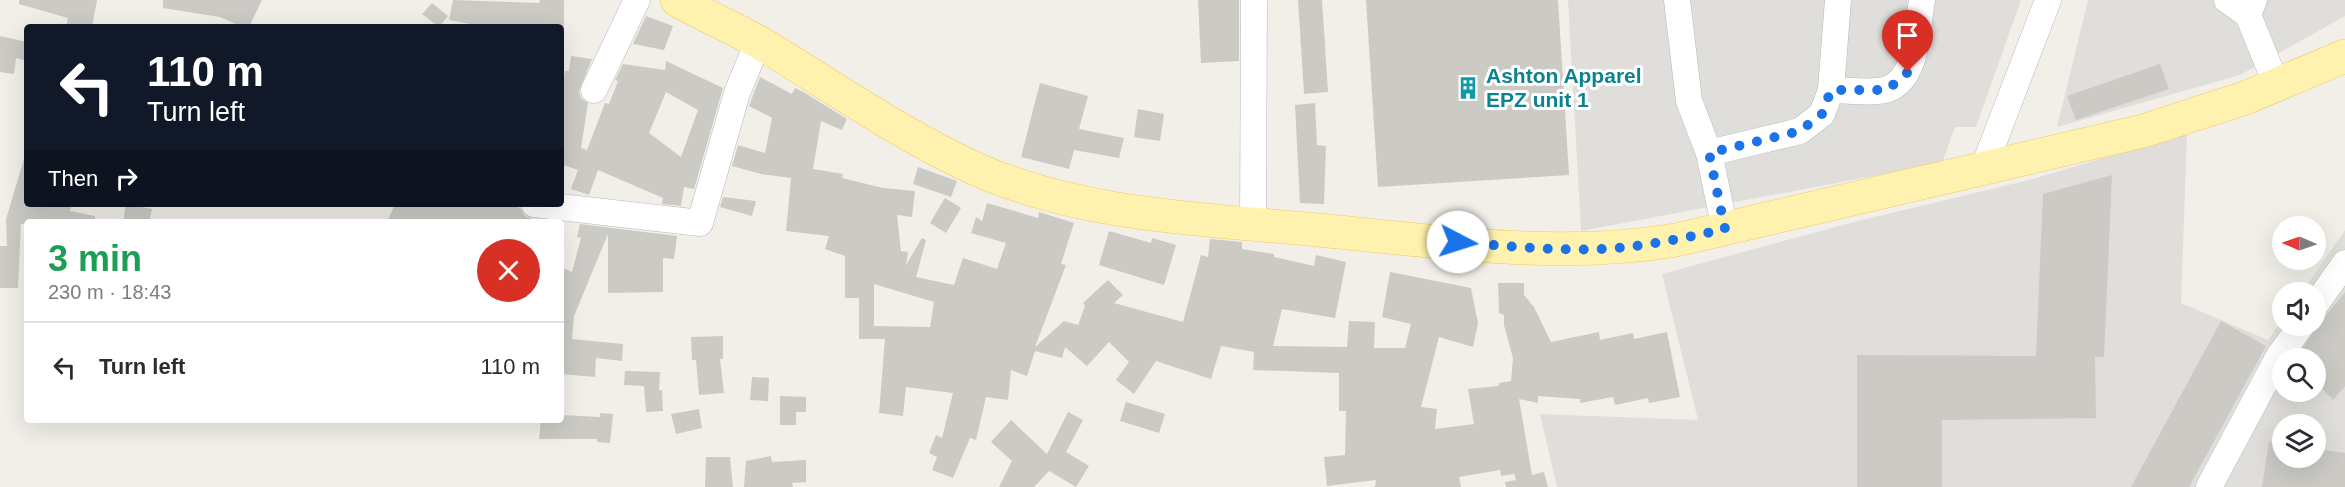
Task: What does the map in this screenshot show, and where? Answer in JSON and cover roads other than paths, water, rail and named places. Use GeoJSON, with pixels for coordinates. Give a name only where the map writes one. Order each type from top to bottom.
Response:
{"type":"FeatureCollection","features":[{"type":"Feature","properties":{"kind":"main road"},"geometry":{"type":"LineString","coordinates":[[677,0],[759,42],[912,135],[977,170],[1039,191],[1122,209],[1253,224],[1546,249],[1601,249],[1657,243],[2143,131],[2277,86],[2345,56]]}},
{"type":"Feature","properties":{"kind":"street"},"geometry":{"type":"LineString","coordinates":[[594,90],[637,0]]}},
{"type":"Feature","properties":{"kind":"street"},"geometry":{"type":"LineString","coordinates":[[1253,224],[1254,0]]}},
{"type":"Feature","properties":{"kind":"street"},"geometry":{"type":"LineString","coordinates":[[1677,0],[1689,101],[1709,153],[1725,229]]}},
{"type":"Feature","properties":{"kind":"street"},"geometry":{"type":"LineString","coordinates":[[1709,153],[1800,131],[1822,114],[1831,90],[1838,0]]}},
{"type":"Feature","properties":{"kind":"street"},"geometry":{"type":"LineString","coordinates":[[1831,90],[1887,90],[1898,84],[1908,72],[1922,0]]}},
{"type":"Feature","properties":{"kind":"street"},"geometry":{"type":"LineString","coordinates":[[1984,167],[2048,0]]}},
{"type":"Feature","properties":{"kind":"street"},"geometry":{"type":"LineString","coordinates":[[2227,0],[2251,8],[2277,86]]}},
{"type":"Feature","properties":{"kind":"street"},"geometry":{"type":"LineString","coordinates":[[560,207],[700,223],[737,93],[759,42]]}},
{"type":"Feature","properties":{"kind":"street"},"geometry":{"type":"LineString","coordinates":[[2326,290],[2345,263]]}},
{"type":"Feature","properties":{"kind":"street"},"geometry":{"type":"LineString","coordinates":[[2209,487],[2279,356],[2294,336]]}},
{"type":"Feature","properties":{"kind":"place","name":"Ashton Apparel EPZ unit 1"},"geometry":{"type":"Point","coordinates":[1468,88]}}]}
